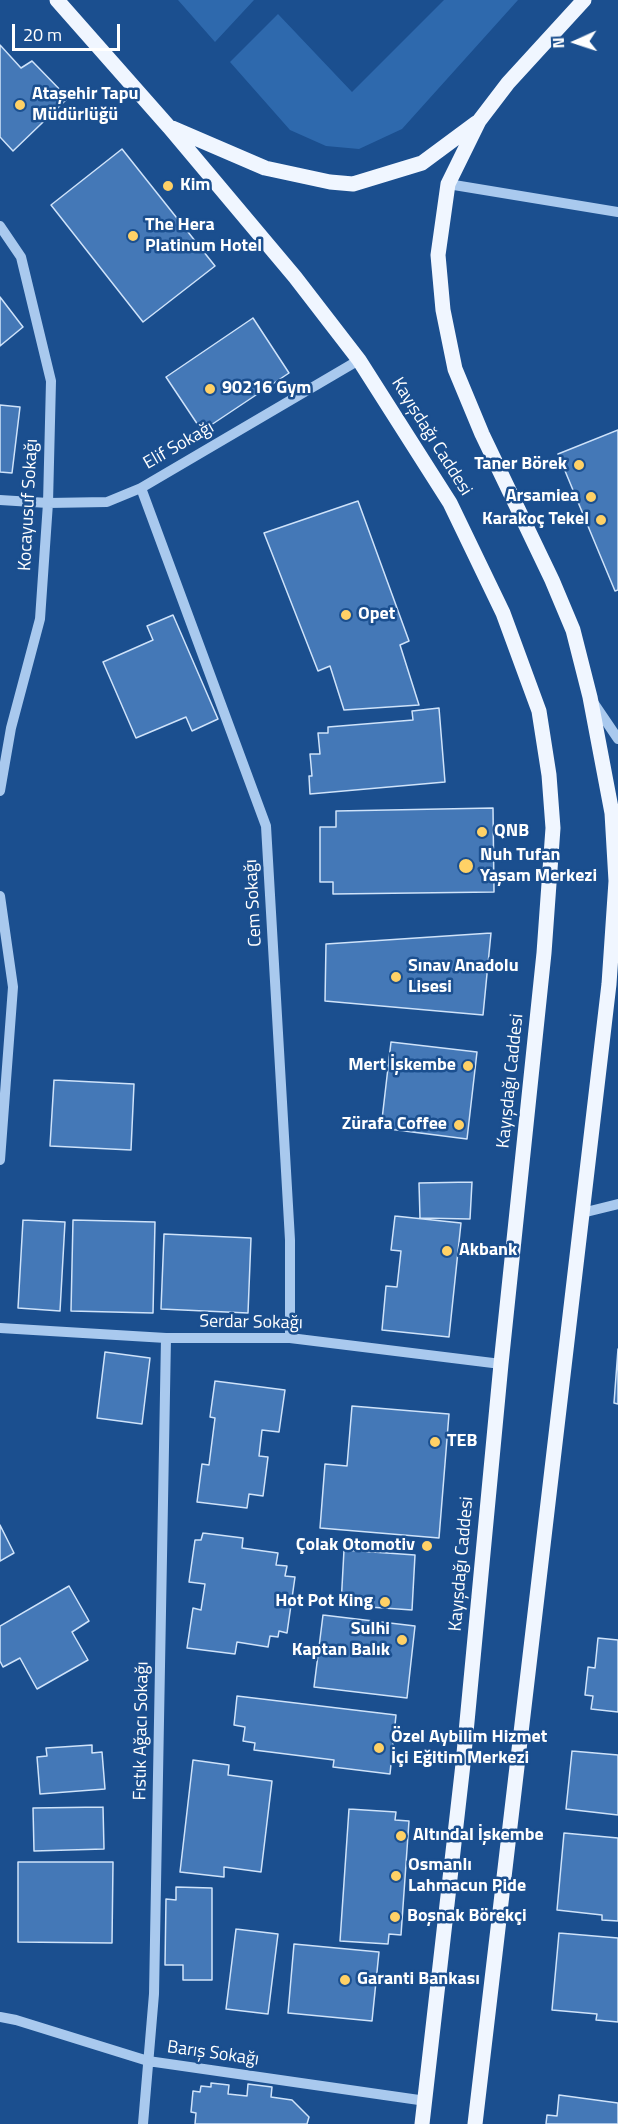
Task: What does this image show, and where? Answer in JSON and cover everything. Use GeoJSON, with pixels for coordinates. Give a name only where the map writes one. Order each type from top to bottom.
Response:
{"type":"FeatureCollection","features":[{"type":"Feature","properties":{"kind":"main road","name":"Kayışdağı Caddesi"},"geometry":{"type":"LineString","coordinates":[[57,0],[169,127],[294,277],[359,360],[450,502],[502,612],[539,711],[553,828],[544,953],[501,1365],[463,1764],[422,2124]]}},
{"type":"Feature","properties":{"kind":"main road"},"geometry":{"type":"LineString","coordinates":[[475,2124],[610,973],[616,880],[612,813],[590,697],[573,630],[552,580],[482,434],[455,369],[442,310],[438,255],[448,184],[479,121],[508,84],[584,0]]}},
{"type":"Feature","properties":{"kind":"main road"},"geometry":{"type":"LineString","coordinates":[[169,127],[265,168],[330,182],[352,184],[422,163],[479,121]]}},
{"type":"Feature","properties":{"kind":"street"},"geometry":{"type":"LineString","coordinates":[[448,184],[618,212]]}},
{"type":"Feature","properties":{"kind":"street","name":"Kocayusuf Sokağı"},"geometry":{"type":"LineString","coordinates":[[0,226],[21,256],[51,381],[48,502],[40,619],[11,728],[0,791]]}},
{"type":"Feature","properties":{"kind":"street","name":"Elif Sokağı"},"geometry":{"type":"LineString","coordinates":[[0,500],[107,502],[141,488],[359,360]]}},
{"type":"Feature","properties":{"kind":"street","name":"Cem Sokağı"},"geometry":{"type":"LineString","coordinates":[[141,488],[266,826],[290,1240],[290,1338]]}},
{"type":"Feature","properties":{"kind":"street"},"geometry":{"type":"LineString","coordinates":[[590,697],[618,739]]}},
{"type":"Feature","properties":{"kind":"street"},"geometry":{"type":"LineString","coordinates":[[0,896],[2,928],[13,987],[0,1160]]}},
{"type":"Feature","properties":{"kind":"street"},"geometry":{"type":"LineString","coordinates":[[582,1213],[618,1204]]}},
{"type":"Feature","properties":{"kind":"street","name":"Serdar Sokağı"},"geometry":{"type":"LineString","coordinates":[[0,1328],[166,1338],[290,1338],[501,1365]]}},
{"type":"Feature","properties":{"kind":"street","name":"Fıstık Ağacı Sokağı"},"geometry":{"type":"LineString","coordinates":[[143,2124],[154,1994],[166,1338]]}},
{"type":"Feature","properties":{"kind":"street","name":"Barış Sokağı"},"geometry":{"type":"LineString","coordinates":[[0,2017],[148,2061],[426,2101]]}},
{"type":"Feature","properties":{"kind":"shaded area"},"geometry":{"type":"Polygon","coordinates":[[[178,0],[254,0],[215,42],[178,0]]]}},
{"type":"Feature","properties":{"kind":"shaded area"},"geometry":{"type":"Polygon","coordinates":[[[444,0],[518,0],[402,129],[359,149],[326,146],[290,130],[230,62],[278,14],[352,92],[444,0]]]}},
{"type":"Feature","properties":{"kind":"building"},"geometry":{"type":"Polygon","coordinates":[[[0,45],[21,68],[32,61],[68,98],[13,151],[0,137],[0,45]]]}},
{"type":"Feature","properties":{"kind":"building","name":"The Hera Platinum Hotel"},"geometry":{"type":"Polygon","coordinates":[[[122,149],[215,266],[143,322],[51,205],[122,149]]]}},
{"type":"Feature","properties":{"kind":"building"},"geometry":{"type":"Polygon","coordinates":[[[0,297],[23,327],[0,346],[0,297]]]}},
{"type":"Feature","properties":{"kind":"building"},"geometry":{"type":"Polygon","coordinates":[[[253,318],[289,373],[202,431],[166,377],[253,318]]]}},
{"type":"Feature","properties":{"kind":"building"},"geometry":{"type":"Polygon","coordinates":[[[0,405],[20,407],[12,473],[0,472],[0,405]]]}},
{"type":"Feature","properties":{"kind":"building"},"geometry":{"type":"Polygon","coordinates":[[[618,430],[618,590],[615,591],[558,454],[618,430]]]}},
{"type":"Feature","properties":{"kind":"building"},"geometry":{"type":"Polygon","coordinates":[[[358,501],[409,641],[400,645],[419,705],[344,710],[330,666],[318,671],[264,533],[358,501]]]}},
{"type":"Feature","properties":{"kind":"building"},"geometry":{"type":"Polygon","coordinates":[[[173,615],[218,719],[192,731],[186,717],[136,738],[103,662],[153,640],[147,626],[173,615]]]}},
{"type":"Feature","properties":{"kind":"building"},"geometry":{"type":"Polygon","coordinates":[[[439,708],[445,782],[310,794],[309,776],[312,776],[310,754],[320,754],[318,733],[328,733],[328,727],[413,720],[412,711],[439,708]]]}},
{"type":"Feature","properties":{"kind":"building"},"geometry":{"type":"Polygon","coordinates":[[[493,808],[494,892],[333,894],[333,882],[320,882],[320,827],[336,827],[336,811],[493,808]]]}},
{"type":"Feature","properties":{"kind":"building"},"geometry":{"type":"Polygon","coordinates":[[[491,933],[483,1015],[325,1001],[326,944],[491,933]]]}},
{"type":"Feature","properties":{"kind":"building"},"geometry":{"type":"Polygon","coordinates":[[[391,1042],[477,1052],[467,1139],[381,1128],[391,1042]]]}},
{"type":"Feature","properties":{"kind":"building"},"geometry":{"type":"Polygon","coordinates":[[[54,1080],[134,1084],[131,1150],[50,1146],[54,1080]]]}},
{"type":"Feature","properties":{"kind":"building"},"geometry":{"type":"Polygon","coordinates":[[[472,1182],[470,1219],[420,1218],[419,1183],[472,1182]]]}},
{"type":"Feature","properties":{"kind":"building"},"geometry":{"type":"Polygon","coordinates":[[[395,1216],[461,1223],[449,1337],[382,1330],[386,1286],[397,1287],[401,1251],[391,1250],[395,1216]]]}},
{"type":"Feature","properties":{"kind":"building"},"geometry":{"type":"Polygon","coordinates":[[[23,1220],[65,1222],[60,1311],[18,1308],[23,1220]]]}},
{"type":"Feature","properties":{"kind":"building"},"geometry":{"type":"Polygon","coordinates":[[[73,1220],[155,1222],[153,1313],[71,1311],[73,1220]]]}},
{"type":"Feature","properties":{"kind":"building"},"geometry":{"type":"Polygon","coordinates":[[[164,1234],[251,1238],[248,1313],[161,1309],[164,1234]]]}},
{"type":"Feature","properties":{"kind":"building"},"geometry":{"type":"Polygon","coordinates":[[[618,1349],[618,1404],[614,1403],[618,1349]]]}},
{"type":"Feature","properties":{"kind":"building"},"geometry":{"type":"Polygon","coordinates":[[[105,1352],[150,1358],[142,1424],[97,1418],[105,1352]]]}},
{"type":"Feature","properties":{"kind":"building"},"geometry":{"type":"Polygon","coordinates":[[[215,1381],[285,1390],[279,1432],[262,1430],[259,1456],[268,1457],[263,1496],[249,1494],[247,1508],[197,1502],[202,1464],[209,1465],[215,1418],[210,1417],[215,1381]]]}},
{"type":"Feature","properties":{"kind":"building"},"geometry":{"type":"Polygon","coordinates":[[[352,1406],[449,1414],[439,1538],[320,1528],[325,1464],[347,1466],[352,1406]]]}},
{"type":"Feature","properties":{"kind":"building"},"geometry":{"type":"Polygon","coordinates":[[[0,1525],[14,1553],[0,1561],[0,1525]]]}},
{"type":"Feature","properties":{"kind":"building"},"geometry":{"type":"Polygon","coordinates":[[[203,1533],[243,1538],[242,1548],[278,1553],[276,1565],[287,1566],[285,1576],[295,1577],[287,1633],[279,1631],[278,1637],[270,1636],[268,1647],[237,1642],[235,1654],[187,1648],[193,1608],[201,1610],[205,1584],[189,1582],[195,1540],[201,1540],[203,1533]]]}},
{"type":"Feature","properties":{"kind":"building"},"geometry":{"type":"Polygon","coordinates":[[[344,1550],[415,1555],[412,1610],[341,1605],[344,1550]]]}},
{"type":"Feature","properties":{"kind":"building"},"geometry":{"type":"Polygon","coordinates":[[[69,1586],[89,1621],[72,1632],[88,1660],[37,1689],[20,1658],[3,1667],[0,1661],[0,1626],[69,1586]]]}},
{"type":"Feature","properties":{"kind":"building"},"geometry":{"type":"Polygon","coordinates":[[[323,1615],[415,1626],[407,1698],[314,1687],[323,1615]]]}},
{"type":"Feature","properties":{"kind":"building"},"geometry":{"type":"Polygon","coordinates":[[[598,1638],[618,1640],[618,1712],[591,1709],[593,1696],[585,1695],[588,1667],[595,1668],[598,1638]]]}},
{"type":"Feature","properties":{"kind":"building"},"geometry":{"type":"Polygon","coordinates":[[[237,1696],[396,1715],[390,1774],[333,1767],[334,1760],[254,1750],[255,1743],[243,1741],[245,1727],[234,1725],[237,1696]]]}},
{"type":"Feature","properties":{"kind":"building"},"geometry":{"type":"Polygon","coordinates":[[[92,1745],[92,1753],[102,1752],[105,1789],[40,1794],[37,1757],[47,1756],[46,1748],[92,1745]]]}},
{"type":"Feature","properties":{"kind":"building"},"geometry":{"type":"Polygon","coordinates":[[[572,1751],[618,1755],[618,1815],[566,1809],[572,1751]]]}},
{"type":"Feature","properties":{"kind":"building"},"geometry":{"type":"Polygon","coordinates":[[[193,1760],[229,1765],[228,1775],[272,1781],[261,1872],[224,1867],[224,1877],[180,1872],[193,1760]]]}},
{"type":"Feature","properties":{"kind":"building"},"geometry":{"type":"Polygon","coordinates":[[[103,1807],[104,1849],[34,1851],[33,1808],[103,1807]]]}},
{"type":"Feature","properties":{"kind":"building"},"geometry":{"type":"Polygon","coordinates":[[[349,1809],[396,1812],[395,1820],[409,1821],[401,1935],[389,1934],[388,1944],[340,1941],[349,1809]]]}},
{"type":"Feature","properties":{"kind":"building"},"geometry":{"type":"Polygon","coordinates":[[[564,1833],[618,1838],[618,1921],[602,1920],[602,1915],[557,1910],[564,1833]]]}},
{"type":"Feature","properties":{"kind":"building"},"geometry":{"type":"Polygon","coordinates":[[[18,1862],[113,1862],[112,1943],[18,1942],[18,1862]]]}},
{"type":"Feature","properties":{"kind":"building"},"geometry":{"type":"Polygon","coordinates":[[[176,1887],[212,1888],[212,1980],[183,1980],[183,1965],[165,1965],[166,1899],[176,1900],[176,1887]]]}},
{"type":"Feature","properties":{"kind":"building"},"geometry":{"type":"Polygon","coordinates":[[[236,1929],[278,1934],[268,2014],[226,2009],[236,1929]]]}},
{"type":"Feature","properties":{"kind":"building"},"geometry":{"type":"Polygon","coordinates":[[[559,1933],[618,1938],[618,2022],[596,2020],[597,2014],[552,2010],[559,1933]]]}},
{"type":"Feature","properties":{"kind":"building"},"geometry":{"type":"Polygon","coordinates":[[[294,1944],[379,1952],[372,2021],[288,2013],[294,1944]]]}},
{"type":"Feature","properties":{"kind":"building"},"geometry":{"type":"Polygon","coordinates":[[[211,2083],[229,2085],[228,2094],[247,2096],[248,2084],[272,2087],[271,2097],[292,2100],[309,2117],[307,2124],[195,2124],[196,2113],[191,2112],[193,2091],[200,2092],[201,2086],[211,2087],[211,2083]]]}},
{"type":"Feature","properties":{"kind":"building"},"geometry":{"type":"Polygon","coordinates":[[[559,2095],[618,2103],[618,2124],[546,2124],[547,2115],[557,2116],[559,2095]]]}},
{"type":"Feature","properties":{"kind":"place","name":"Ataşehir Tapu Müdürlüğü"},"geometry":{"type":"Point","coordinates":[20,105]}},
{"type":"Feature","properties":{"kind":"place","name":"Kim"},"geometry":{"type":"Point","coordinates":[168,186]}},
{"type":"Feature","properties":{"kind":"place","name":"The Hera Platinum Hotel"},"geometry":{"type":"Point","coordinates":[133,236]}},
{"type":"Feature","properties":{"kind":"place","name":"90216 Gym"},"geometry":{"type":"Point","coordinates":[210,389]}},
{"type":"Feature","properties":{"kind":"place","name":"Taner Börek"},"geometry":{"type":"Point","coordinates":[579,465]}},
{"type":"Feature","properties":{"kind":"place","name":"Arsamiea"},"geometry":{"type":"Point","coordinates":[591,497]}},
{"type":"Feature","properties":{"kind":"place","name":"Karakoç Tekel"},"geometry":{"type":"Point","coordinates":[601,520]}},
{"type":"Feature","properties":{"kind":"place","name":"Opet"},"geometry":{"type":"Point","coordinates":[346,615]}},
{"type":"Feature","properties":{"kind":"place","name":"QNB"},"geometry":{"type":"Point","coordinates":[482,832]}},
{"type":"Feature","properties":{"kind":"place","name":"Nuh Tufan Yaşam Merkezi"},"geometry":{"type":"Point","coordinates":[466,866]}},
{"type":"Feature","properties":{"kind":"place","name":"Sınav Anadolu Lisesi"},"geometry":{"type":"Point","coordinates":[396,977]}},
{"type":"Feature","properties":{"kind":"place","name":"Mert İşkembe"},"geometry":{"type":"Point","coordinates":[468,1066]}},
{"type":"Feature","properties":{"kind":"place","name":"Zürafa Coffee"},"geometry":{"type":"Point","coordinates":[459,1125]}},
{"type":"Feature","properties":{"kind":"place","name":"Akbank"},"geometry":{"type":"Point","coordinates":[447,1251]}},
{"type":"Feature","properties":{"kind":"place","name":"TEB"},"geometry":{"type":"Point","coordinates":[435,1442]}},
{"type":"Feature","properties":{"kind":"place","name":"Çolak Otomotiv"},"geometry":{"type":"Point","coordinates":[427,1546]}},
{"type":"Feature","properties":{"kind":"place","name":"Hot Pot King"},"geometry":{"type":"Point","coordinates":[385,1602]}},
{"type":"Feature","properties":{"kind":"place","name":"Sulhi Kaptan Balık"},"geometry":{"type":"Point","coordinates":[402,1640]}},
{"type":"Feature","properties":{"kind":"place","name":"Özel Aybilim Hizmet İçi Eğitim Merkezi"},"geometry":{"type":"Point","coordinates":[379,1748]}},
{"type":"Feature","properties":{"kind":"place","name":"Altındal İşkembe"},"geometry":{"type":"Point","coordinates":[401,1836]}},
{"type":"Feature","properties":{"kind":"place","name":"Osmanlı Lahmacun Pide"},"geometry":{"type":"Point","coordinates":[396,1876]}},
{"type":"Feature","properties":{"kind":"place","name":"Boşnak Börekçi"},"geometry":{"type":"Point","coordinates":[395,1917]}},
{"type":"Feature","properties":{"kind":"place","name":"Garanti Bankası"},"geometry":{"type":"Point","coordinates":[345,1980]}}]}
